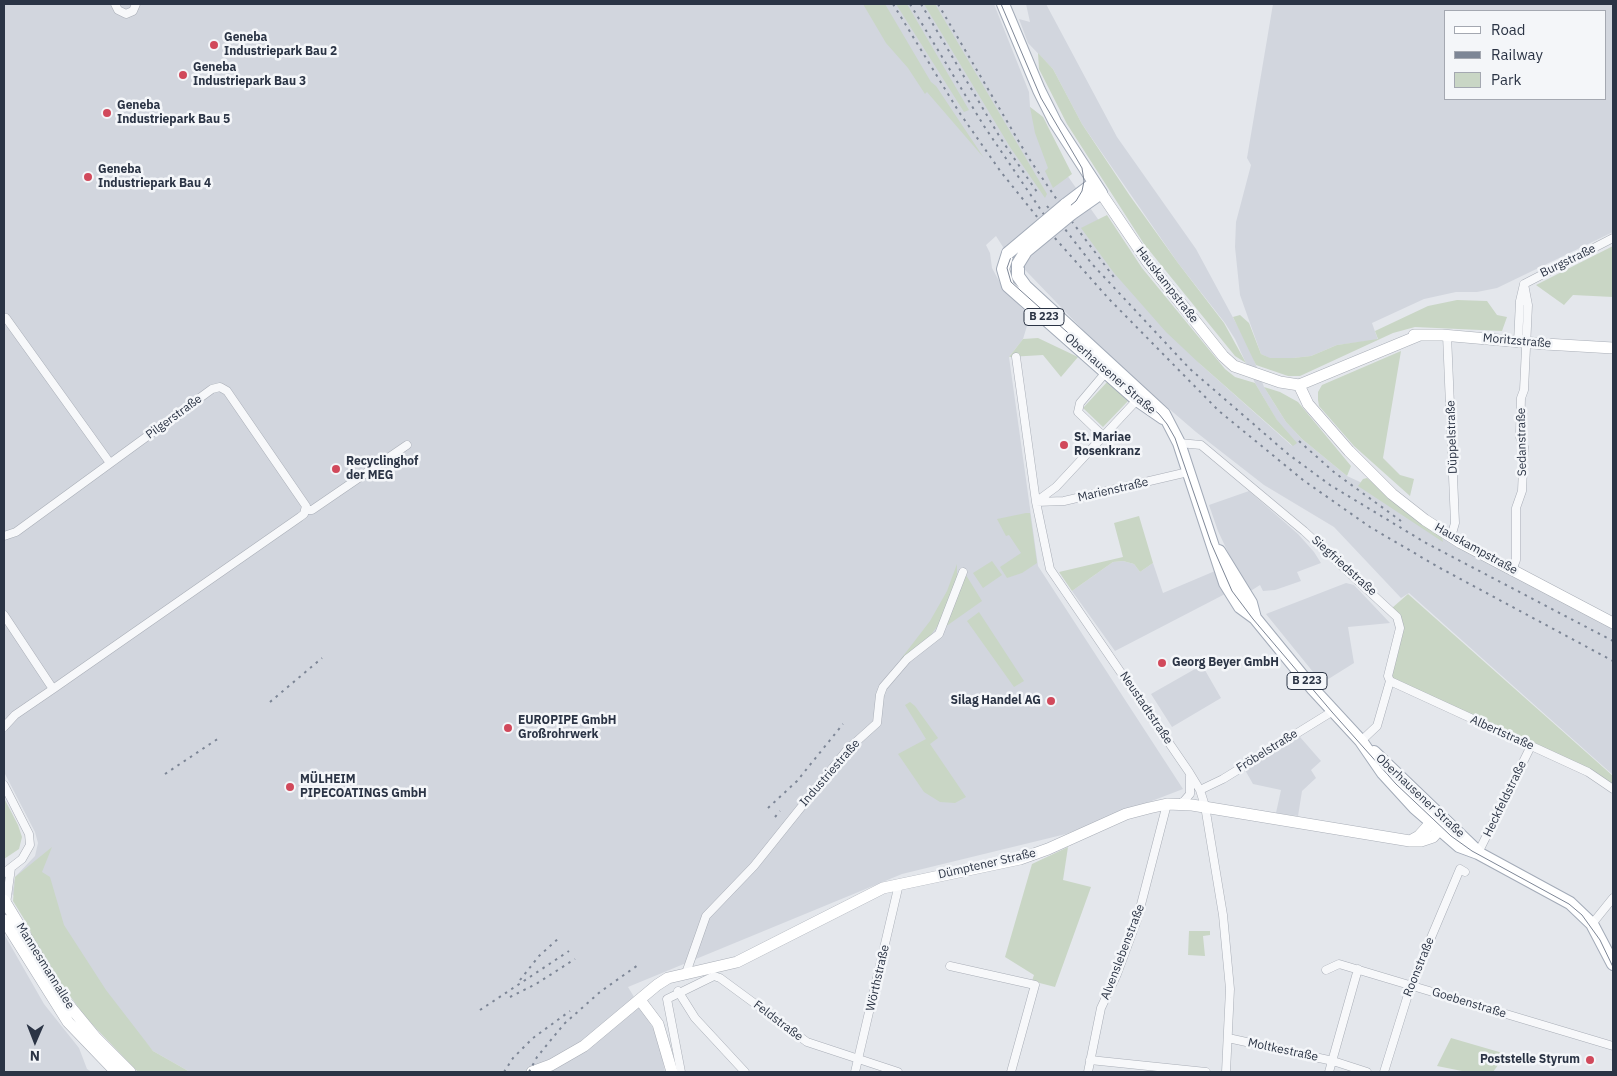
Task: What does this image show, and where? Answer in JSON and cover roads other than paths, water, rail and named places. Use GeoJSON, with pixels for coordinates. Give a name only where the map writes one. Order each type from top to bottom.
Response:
{"type":"FeatureCollection","features":[{"type":"Feature","properties":{"kind":"main road"},"geometry":{"type":"LineString","coordinates":[[1003,4],[1039,90],[1055,122],[1098,188]]}},
{"type":"Feature","properties":{"kind":"main road","name":"Oberhausener Straße"},"geometry":{"type":"LineString","coordinates":[[1098,188],[1008,253],[1003,269],[1008,286],[1107,371],[1137,400],[1165,419],[1184,442],[1188,472],[1213,543],[1220,570],[1228,588],[1240,607],[1255,618],[1360,742],[1397,790],[1439,823],[1459,846],[1478,853],[1570,903],[1592,924],[1613,964]]}},
{"type":"Feature","properties":{"kind":"main road","name":"Oberhausener Straße"},"geometry":{"type":"LineString","coordinates":[[1068,210],[1026,251],[1018,264],[1018,276],[1026,287],[1158,406],[1165,419]]}},
{"type":"Feature","properties":{"kind":"street"},"geometry":{"type":"LineString","coordinates":[[115,4],[118,10],[126,14],[133,11],[136,4]]}},
{"type":"Feature","properties":{"kind":"street","name":"Hauskampstraße"},"geometry":{"type":"LineString","coordinates":[[1098,188],[1147,261],[1223,356],[1234,366],[1280,382],[1303,384],[1308,404],[1349,451],[1392,494],[1451,537],[1613,623]]}},
{"type":"Feature","properties":{"kind":"street","name":"Burgstraße"},"geometry":{"type":"LineString","coordinates":[[1522,342],[1528,305],[1524,284],[1613,238]]}},
{"type":"Feature","properties":{"kind":"street"},"geometry":{"type":"LineString","coordinates":[[6,318],[110,463]]}},
{"type":"Feature","properties":{"kind":"street","name":"Moritzstraße"},"geometry":{"type":"LineString","coordinates":[[1303,384],[1344,365],[1353,358],[1410,334],[1447,335],[1613,348]]}},
{"type":"Feature","properties":{"kind":"street","name":"Düppelstraße"},"geometry":{"type":"LineString","coordinates":[[1447,335],[1455,523],[1451,537]]}},
{"type":"Feature","properties":{"kind":"street","name":"Sedanstraße"},"geometry":{"type":"LineString","coordinates":[[1512,570],[1516,560],[1516,508],[1522,491],[1524,447],[1520,437],[1522,342]]}},
{"type":"Feature","properties":{"kind":"street","name":"Neustadtstraße"},"geometry":{"type":"LineString","coordinates":[[1016,357],[1036,502],[1050,570],[1189,772],[1200,790],[1205,806],[1223,915],[1230,989],[1226,1072]]}},
{"type":"Feature","properties":{"kind":"street"},"geometry":{"type":"LineString","coordinates":[[1103,436],[1078,412],[1080,404],[1107,371]]}},
{"type":"Feature","properties":{"kind":"street","name":"Pilgerstraße"},"geometry":{"type":"LineString","coordinates":[[4,536],[16,532],[212,389],[220,387],[227,391],[304,501],[306,510]]}},
{"type":"Feature","properties":{"kind":"street"},"geometry":{"type":"LineString","coordinates":[[1036,502],[1056,487],[1137,400]]}},
{"type":"Feature","properties":{"kind":"street","name":"Siegfriedstraße"},"geometry":{"type":"LineString","coordinates":[[1184,442],[1201,445],[1304,530],[1394,611],[1400,628],[1388,676],[1390,682],[1377,726],[1360,742]]}},
{"type":"Feature","properties":{"kind":"street"},"geometry":{"type":"LineString","coordinates":[[4,727],[15,715],[300,517],[306,510],[312,510],[407,445]]}},
{"type":"Feature","properties":{"kind":"street","name":"Marienstraße"},"geometry":{"type":"LineString","coordinates":[[1036,502],[1064,501],[1188,472]]}},
{"type":"Feature","properties":{"kind":"street"},"geometry":{"type":"LineString","coordinates":[[1056,487],[1064,501]]}},
{"type":"Feature","properties":{"kind":"street","name":"Industriestraße"},"geometry":{"type":"LineString","coordinates":[[686,973],[706,916],[754,866],[847,750],[877,723],[880,694],[883,687],[901,664],[939,634],[963,572]]}},
{"type":"Feature","properties":{"kind":"street"},"geometry":{"type":"LineString","coordinates":[[4,615],[53,689]]}},
{"type":"Feature","properties":{"kind":"street","name":"Albertstraße"},"geometry":{"type":"LineString","coordinates":[[1390,682],[1588,772],[1613,789]]}},
{"type":"Feature","properties":{"kind":"street","name":"Fröbelstraße"},"geometry":{"type":"LineString","coordinates":[[1200,790],[1333,712]]}},
{"type":"Feature","properties":{"kind":"street","name":"Heckfeldstraße"},"geometry":{"type":"LineString","coordinates":[[1478,853],[1531,746]]}},
{"type":"Feature","properties":{"kind":"street"},"geometry":{"type":"LineString","coordinates":[[1173,804],[1184,802],[1190,794],[1189,772]]}},
{"type":"Feature","properties":{"kind":"street"},"geometry":{"type":"LineString","coordinates":[[4,785],[29,834],[30,845],[22,860],[7,870],[5,902]]}},
{"type":"Feature","properties":{"kind":"street","name":"Dümptener Straße"},"geometry":{"type":"LineString","coordinates":[[532,1072],[570,1056],[657,985],[686,973],[737,962],[883,888],[1020,859],[1048,849],[1126,814],[1173,804],[1205,806],[1410,841],[1429,839],[1439,823]]}},
{"type":"Feature","properties":{"kind":"street","name":"Alvenslebenstraße"},"geometry":{"type":"LineString","coordinates":[[1088,1072],[1101,1008],[1117,974],[1137,920],[1173,804]]}},
{"type":"Feature","properties":{"kind":"street","name":"Roonstraße"},"geometry":{"type":"LineString","coordinates":[[1384,1072],[1411,985],[1460,869],[1465,872]]}},
{"type":"Feature","properties":{"kind":"street","name":"Wörthstraße"},"geometry":{"type":"LineString","coordinates":[[855,1072],[899,884]]}},
{"type":"Feature","properties":{"kind":"street"},"geometry":{"type":"LineString","coordinates":[[1592,924],[1613,898]]}},
{"type":"Feature","properties":{"kind":"street","name":"Mannesmannallee"},"geometry":{"type":"LineString","coordinates":[[5,902],[63,998],[96,1038],[130,1072]]}},
{"type":"Feature","properties":{"kind":"street","name":"Mannesmannallee"},"geometry":{"type":"LineString","coordinates":[[4,920],[68,1022],[116,1072]]}},
{"type":"Feature","properties":{"kind":"street","name":"Goebenstraße"},"geometry":{"type":"LineString","coordinates":[[1326,970],[1339,964],[1358,969],[1613,1046]]}},
{"type":"Feature","properties":{"kind":"street"},"geometry":{"type":"LineString","coordinates":[[950,966],[1035,985],[1011,1072]]}},
{"type":"Feature","properties":{"kind":"street"},"geometry":{"type":"LineString","coordinates":[[1330,1072],[1358,969]]}},
{"type":"Feature","properties":{"kind":"street","name":"Feldstraße"},"geometry":{"type":"LineString","coordinates":[[678,992],[710,977],[720,978],[807,1042],[898,1072]]}},
{"type":"Feature","properties":{"kind":"street"},"geometry":{"type":"LineString","coordinates":[[681,1072],[667,1004],[670,996],[678,992],[695,1018],[745,1072]]}},
{"type":"Feature","properties":{"kind":"street"},"geometry":{"type":"LineString","coordinates":[[640,1000],[658,1024],[672,1072]]}},
{"type":"Feature","properties":{"kind":"street","name":"Moltkestraße"},"geometry":{"type":"LineString","coordinates":[[1228,1038],[1332,1061],[1367,1072]]}},
{"type":"Feature","properties":{"kind":"street"},"geometry":{"type":"LineString","coordinates":[[1090,1060],[1206,1072]]}},
{"type":"Feature","properties":{"kind":"tram line"},"geometry":{"type":"LineString","coordinates":[[1001,4],[1041,98],[1082,168],[1084,181],[1082,191],[1076,201],[1012,254],[1007,268],[1011,282],[1159,414],[1167,424],[1175,438],[1211,543],[1232,591],[1253,619],[1332,712],[1396,784],[1451,836],[1472,851],[1569,904],[1582,915],[1600,940],[1613,967]]}},
{"type":"Feature","properties":{"kind":"railway"},"geometry":{"type":"LineString","coordinates":[[893,4],[959,112],[1001,172],[1046,228],[1109,299],[1219,411],[1303,480],[1370,527],[1440,568],[1613,661]]}},
{"type":"Feature","properties":{"kind":"railway"},"geometry":{"type":"LineString","coordinates":[[910,4],[984,126],[1047,219]]}},
{"type":"Feature","properties":{"kind":"railway"},"geometry":{"type":"LineString","coordinates":[[921,4],[1001,139],[1037,192]]}},
{"type":"Feature","properties":{"kind":"railway"},"geometry":{"type":"LineString","coordinates":[[938,4],[1028,157],[1070,219],[1116,280]]}},
{"type":"Feature","properties":{"kind":"railway"},"geometry":{"type":"LineString","coordinates":[[1047,206],[1092,264],[1190,369],[1288,454],[1330,485],[1426,543],[1613,641]]}},
{"type":"Feature","properties":{"kind":"railway"},"geometry":{"type":"LineString","coordinates":[[1299,441],[1335,473],[1401,521]]}},
{"type":"Feature","properties":{"kind":"railway"},"geometry":{"type":"LineString","coordinates":[[270,702],[322,658]]}},
{"type":"Feature","properties":{"kind":"railway"},"geometry":{"type":"LineString","coordinates":[[768,808],[797,781],[843,724]]}},
{"type":"Feature","properties":{"kind":"railway"},"geometry":{"type":"LineString","coordinates":[[165,774],[219,738]]}},
{"type":"Feature","properties":{"kind":"railway"},"geometry":{"type":"LineString","coordinates":[[775,817],[780,811]]}},
{"type":"Feature","properties":{"kind":"railway"},"geometry":{"type":"LineString","coordinates":[[520,980],[539,956],[560,937]]}},
{"type":"Feature","properties":{"kind":"railway"},"geometry":{"type":"LineString","coordinates":[[480,1010],[569,951]]}},
{"type":"Feature","properties":{"kind":"railway"},"geometry":{"type":"LineString","coordinates":[[510,997],[536,984],[575,959]]}},
{"type":"Feature","properties":{"kind":"railway"},"geometry":{"type":"LineString","coordinates":[[529,1072],[537,1057],[564,1024],[600,992],[638,965]]}},
{"type":"Feature","properties":{"kind":"railway"},"geometry":{"type":"LineString","coordinates":[[504,1072],[513,1058],[533,1038],[570,1011]]}},
{"type":"Feature","properties":{"kind":"place","name":"Geneba Industriepark Bau 2"},"geometry":{"type":"Point","coordinates":[214,45]}},
{"type":"Feature","properties":{"kind":"place","name":"Geneba Industriepark Bau 3"},"geometry":{"type":"Point","coordinates":[183,75]}},
{"type":"Feature","properties":{"kind":"place","name":"Geneba Industriepark Bau 5"},"geometry":{"type":"Point","coordinates":[107,113]}},
{"type":"Feature","properties":{"kind":"place","name":"Geneba Industriepark Bau 4"},"geometry":{"type":"Point","coordinates":[88,177]}},
{"type":"Feature","properties":{"kind":"place","name":"St. Mariae Rosenkranz"},"geometry":{"type":"Point","coordinates":[1064,445]}},
{"type":"Feature","properties":{"kind":"place","name":"Recyclinghof der MEG"},"geometry":{"type":"Point","coordinates":[336,469]}},
{"type":"Feature","properties":{"kind":"place","name":"Georg Beyer GmbH"},"geometry":{"type":"Point","coordinates":[1162,663]}},
{"type":"Feature","properties":{"kind":"place","name":"Silag Handel AG"},"geometry":{"type":"Point","coordinates":[1051,701]}},
{"type":"Feature","properties":{"kind":"place","name":"EUROPIPE GmbH Großrohrwerk"},"geometry":{"type":"Point","coordinates":[508,728]}},
{"type":"Feature","properties":{"kind":"place","name":"MÜLHEIM PIPECOATINGS GmbH"},"geometry":{"type":"Point","coordinates":[290,787]}},
{"type":"Feature","properties":{"kind":"place","name":"Poststelle Styrum"},"geometry":{"type":"Point","coordinates":[1590,1060]}}]}
